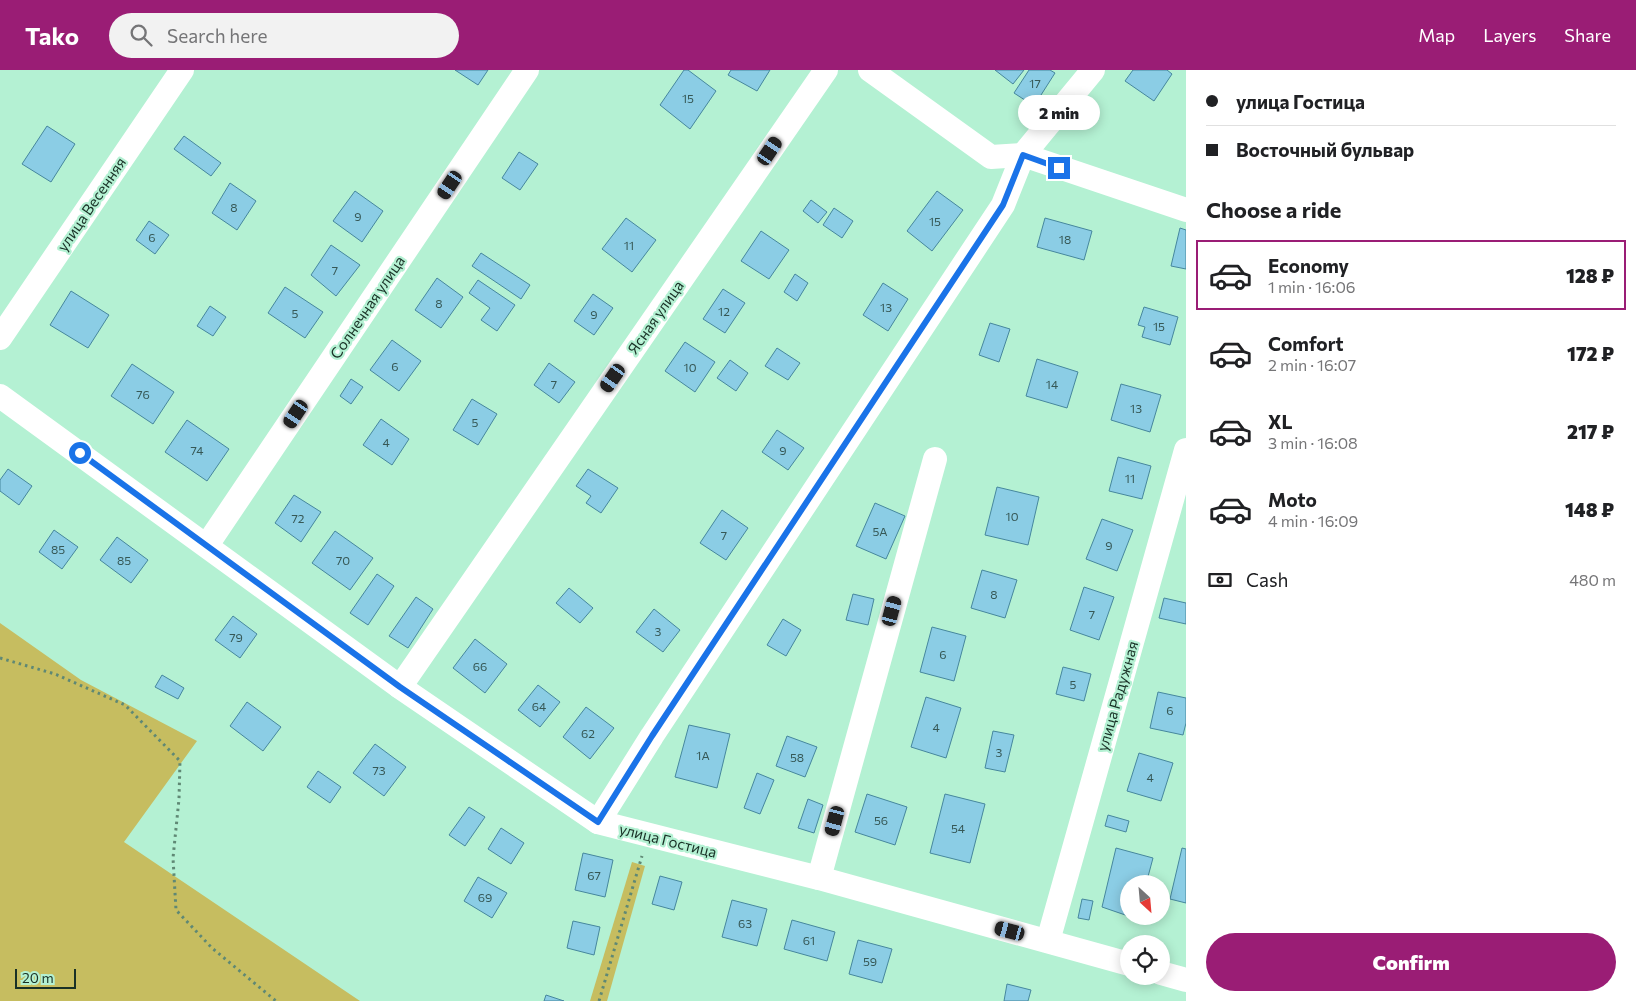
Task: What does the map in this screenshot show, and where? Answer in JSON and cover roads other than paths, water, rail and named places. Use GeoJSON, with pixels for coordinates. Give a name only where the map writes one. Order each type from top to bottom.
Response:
{"type":"FeatureCollection","features":[{"type":"Feature","properties":{"kind":"street","name":"улица Весенняя"},"geometry":{"type":"LineString","coordinates":[[0,338],[182,70]]}},
{"type":"Feature","properties":{"kind":"street","name":"Солнечная улица"},"geometry":{"type":"LineString","coordinates":[[207,545],[528,70]]}},
{"type":"Feature","properties":{"kind":"street","name":"Ясная улица"},"geometry":{"type":"LineString","coordinates":[[400,687],[826,70]]}},
{"type":"Feature","properties":{"kind":"street"},"geometry":{"type":"LineString","coordinates":[[870,70],[990,157],[1023,155],[1186,210]]}},
{"type":"Feature","properties":{"kind":"street"},"geometry":{"type":"LineString","coordinates":[[598,822],[652,736],[1003,205],[1023,155],[1093,70]]}},
{"type":"Feature","properties":{"kind":"street","name":"улица Гостица"},"geometry":{"type":"LineString","coordinates":[[0,396],[400,687],[598,822],[819,878],[1120,961]]}},
{"type":"Feature","properties":{"kind":"street","name":"улица Радужная"},"geometry":{"type":"LineString","coordinates":[[1048,941],[1186,450]]}},
{"type":"Feature","properties":{"kind":"street"},"geometry":{"type":"LineString","coordinates":[[819,878],[935,459]]}},
{"type":"Feature","properties":{"kind":"street"},"geometry":{"type":"LineString","coordinates":[[1170,976],[1186,980]]}}]}
